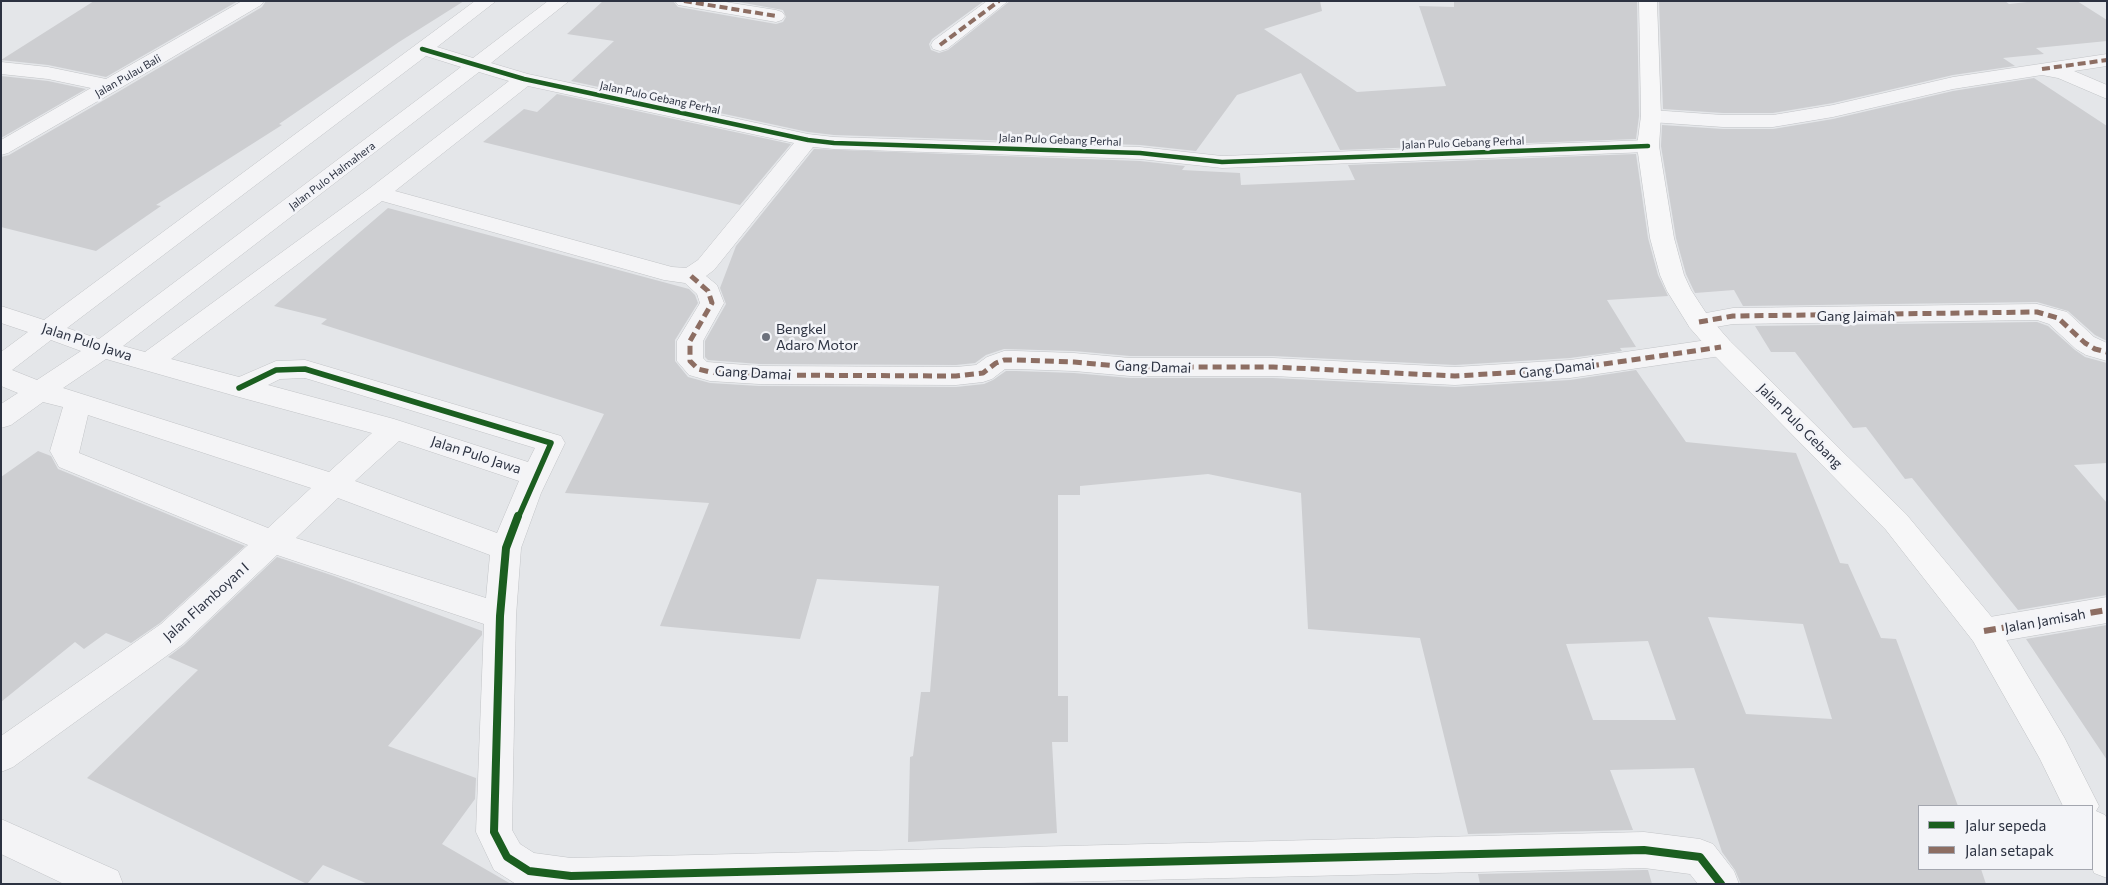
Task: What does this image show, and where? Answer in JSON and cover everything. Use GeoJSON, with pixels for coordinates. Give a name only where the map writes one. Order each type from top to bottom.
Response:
{"type":"FeatureCollection","features":[{"type":"Feature","properties":{"kind":"main road","name":"Jalan Pulo Gebang"},"geometry":{"type":"LineString","coordinates":[[1648,1],[1651,116],[1648,146],[1662,238],[1672,275],[1679,291],[1699,322],[1721,347],[1896,522],[1984,631],[2052,748],[2081,805]]}},
{"type":"Feature","properties":{"kind":"main road"},"geometry":{"type":"LineString","coordinates":[[2093,829],[2107,860]]}},
{"type":"Feature","properties":{"kind":"street","name":"Jalan Pulau Bali"},"geometry":{"type":"LineString","coordinates":[[1,149],[255,1]]}},
{"type":"Feature","properties":{"kind":"street"},"geometry":{"type":"LineString","coordinates":[[1,365],[487,1]]}},
{"type":"Feature","properties":{"kind":"street","name":"Jalan Pulo Halmahera"},"geometry":{"type":"LineString","coordinates":[[1,418],[102,349],[560,1]]}},
{"type":"Feature","properties":{"kind":"street"},"geometry":{"type":"LineString","coordinates":[[684,1],[776,16]]}},
{"type":"Feature","properties":{"kind":"street"},"geometry":{"type":"LineString","coordinates":[[940,45],[999,1]]}},
{"type":"Feature","properties":{"kind":"street","name":"Jalan Pulo Gebang Perhal"},"geometry":{"type":"LineString","coordinates":[[422,50],[478,64],[524,79],[808,140],[834,143],[1140,153],[1222,162],[1648,146]]}},
{"type":"Feature","properties":{"kind":"street"},"geometry":{"type":"LineString","coordinates":[[1651,116],[1773,122],[1833,111],[1953,83],[2107,60]]}},
{"type":"Feature","properties":{"kind":"street"},"geometry":{"type":"LineString","coordinates":[[1,68],[48,73],[110,86]]}},
{"type":"Feature","properties":{"kind":"street"},"geometry":{"type":"LineString","coordinates":[[2042,69],[2063,73],[2107,92]]}},
{"type":"Feature","properties":{"kind":"street"},"geometry":{"type":"LineString","coordinates":[[149,362],[378,193],[524,79]]}},
{"type":"Feature","properties":{"kind":"street"},"geometry":{"type":"LineString","coordinates":[[378,193],[672,275],[690,276],[706,265],[808,140]]}},
{"type":"Feature","properties":{"kind":"street"},"geometry":{"type":"LineString","coordinates":[[245,242],[289,258]]}},
{"type":"Feature","properties":{"kind":"street","name":"Gang Damai"},"geometry":{"type":"LineString","coordinates":[[690,276],[708,291],[712,303],[690,341],[690,361],[698,369],[710,372],[739,374],[956,376],[983,373],[996,363],[1004,360],[1016,360],[1074,362],[1130,368],[1273,368],[1455,376],[1570,369],[1721,347]]}},
{"type":"Feature","properties":{"kind":"street","name":"Gang Jaimah"},"geometry":{"type":"LineString","coordinates":[[1699,322],[1733,316],[1901,315],[2014,311],[2051,315],[2058,318],[2085,344],[2107,352]]}},
{"type":"Feature","properties":{"kind":"street","name":"Jalan Pulo Jawa"},"geometry":{"type":"LineString","coordinates":[[1,314],[102,349],[394,429],[535,475],[506,548],[500,616],[494,832],[507,857],[529,871],[571,876],[1644,850],[1700,857],[1721,884]]}},
{"type":"Feature","properties":{"kind":"street"},"geometry":{"type":"LineString","coordinates":[[239,388],[276,370],[305,369],[551,443],[535,475]]}},
{"type":"Feature","properties":{"kind":"street"},"geometry":{"type":"LineString","coordinates":[[1,376],[41,392],[78,402],[334,485],[506,548]]}},
{"type":"Feature","properties":{"kind":"street"},"geometry":{"type":"LineString","coordinates":[[78,402],[64,451],[69,460],[272,542],[500,616]]}},
{"type":"Feature","properties":{"kind":"street","name":"Jalan Flamboyan I"},"geometry":{"type":"LineString","coordinates":[[1,756],[172,634],[394,429]]}},
{"type":"Feature","properties":{"kind":"street","name":"Jalan Jamisah"},"geometry":{"type":"LineString","coordinates":[[1984,631],[2107,610]]}},
{"type":"Feature","properties":{"kind":"street"},"geometry":{"type":"LineString","coordinates":[[1,836],[105,884]]}},
{"type":"Feature","properties":{"kind":"building"},"geometry":{"type":"Polygon","coordinates":[[[94,1],[238,1],[106,77],[48,65],[1,60],[94,1]]]}},
{"type":"Feature","properties":{"kind":"building"},"geometry":{"type":"Polygon","coordinates":[[[266,1],[464,1],[399,42],[279,124],[282,125],[156,205],[161,206],[96,251],[1,227],[1,157],[9,155],[118,92],[262,7],[266,1]]]}},
{"type":"Feature","properties":{"kind":"building"},"geometry":{"type":"Polygon","coordinates":[[[603,1],[673,1],[678,7],[776,24],[783,22],[786,17],[783,10],[733,1],[984,1],[932,39],[929,44],[931,50],[939,53],[948,50],[1010,1],[1320,1],[1322,11],[1264,29],[1357,92],[1446,86],[1419,6],[1454,7],[1454,1],[1637,1],[1639,116],[1636,139],[1340,150],[1301,73],[1237,95],[1196,151],[1140,145],[834,135],[808,132],[571,81],[614,41],[567,34],[603,1]]]}},
{"type":"Feature","properties":{"kind":"building"},"geometry":{"type":"Polygon","coordinates":[[[1659,1],[2005,1],[2009,4],[2036,1],[2077,1],[2107,20],[2107,41],[2036,48],[2044,54],[2003,58],[2015,66],[1953,75],[1833,103],[1773,113],[1723,113],[1663,109],[1659,1]]]}},
{"type":"Feature","properties":{"kind":"building"},"geometry":{"type":"Polygon","coordinates":[[[1,76],[48,81],[86,89],[1,138],[1,76]]]}},
{"type":"Feature","properties":{"kind":"building"},"geometry":{"type":"Polygon","coordinates":[[[2034,78],[2107,126],[2107,341],[2095,335],[2068,311],[2037,302],[1743,306],[1734,290],[1695,293],[1686,274],[1676,238],[1661,146],[1662,125],[1723,129],[1773,129],[1833,119],[1953,91],[2034,78]]]}},
{"type":"Feature","properties":{"kind":"building"},"geometry":{"type":"Polygon","coordinates":[[[557,94],[791,144],[740,205],[483,142],[524,109],[537,112],[557,94]]]}},
{"type":"Feature","properties":{"kind":"building"},"geometry":{"type":"Polygon","coordinates":[[[814,149],[1140,161],[1185,166],[1182,170],[1240,173],[1241,185],[1355,180],[1348,165],[1636,154],[1648,238],[1658,275],[1668,296],[1607,300],[1636,347],[1620,348],[1622,351],[1570,358],[1455,365],[1273,356],[1130,356],[1074,351],[1004,349],[986,355],[975,363],[956,365],[759,364],[708,360],[705,357],[705,341],[726,304],[720,288],[736,246],[814,149]]]}},
{"type":"Feature","properties":{"kind":"building"},"geometry":{"type":"Polygon","coordinates":[[[388,208],[689,289],[695,295],[698,303],[675,340],[675,361],[688,377],[710,383],[759,386],[956,387],[984,384],[1006,371],[1016,371],[1074,373],[1130,378],[1273,378],[1455,387],[1570,380],[1636,370],[1686,442],[1796,453],[1840,563],[1848,564],[1881,638],[1896,639],[1958,805],[1918,805],[1918,870],[1981,870],[1986,884],[1741,884],[1735,870],[1722,852],[1694,768],[1610,770],[1633,830],[1468,834],[1420,638],[1308,629],[1301,493],[1208,474],[1080,486],[1080,495],[1058,495],[1058,696],[1068,696],[1068,742],[1052,742],[1057,833],[908,842],[910,757],[913,756],[921,692],[930,692],[939,586],[817,579],[800,639],[660,626],[709,503],[565,493],[604,414],[321,324],[327,319],[274,306],[388,208]],[[1708,617],[1746,714],[1832,719],[1803,624],[1708,617]],[[1648,641],[1566,644],[1593,720],[1676,720],[1648,641]]]}},
{"type":"Feature","properties":{"kind":"building"},"geometry":{"type":"Polygon","coordinates":[[[2037,322],[2048,326],[2085,357],[2107,363],[2107,463],[2074,465],[2107,503],[2107,595],[2018,610],[1912,478],[1905,479],[1866,427],[1853,428],[1795,352],[1771,352],[1755,326],[2037,322]]]}},
{"type":"Feature","properties":{"kind":"building"},"geometry":{"type":"Polygon","coordinates":[[[38,451],[51,456],[58,469],[245,546],[160,623],[131,643],[106,633],[84,649],[75,642],[1,702],[1,477],[38,451]]]}},
{"type":"Feature","properties":{"kind":"building"},"geometry":{"type":"Polygon","coordinates":[[[277,557],[482,631],[482,635],[388,746],[476,778],[475,799],[442,844],[511,884],[368,884],[323,865],[307,884],[87,778],[198,670],[168,657],[184,645],[277,557]]]}},
{"type":"Feature","properties":{"kind":"building"},"geometry":{"type":"Polygon","coordinates":[[[2107,625],[2107,760],[2026,639],[2107,625]]]}},
{"type":"Feature","properties":{"kind":"building"},"geometry":{"type":"Polygon","coordinates":[[[1648,870],[1652,884],[1480,884],[1478,874],[1648,870]]]}},
{"type":"Feature","properties":{"kind":"marked path"},"geometry":{"type":"LineString","coordinates":[[684,1],[776,16]]}},
{"type":"Feature","properties":{"kind":"marked path"},"geometry":{"type":"LineString","coordinates":[[940,45],[999,1]]}},
{"type":"Feature","properties":{"kind":"marked path"},"geometry":{"type":"LineString","coordinates":[[2042,69],[2107,60]]}},
{"type":"Feature","properties":{"kind":"marked path"},"geometry":{"type":"LineString","coordinates":[[691,276],[708,291],[712,303],[690,341],[690,361],[698,369],[710,372],[759,375],[956,376],[983,373],[996,363],[1004,360],[1016,360],[1074,362],[1130,367],[1273,367],[1455,376],[1570,369],[1721,347]]}},
{"type":"Feature","properties":{"kind":"marked path"},"geometry":{"type":"LineString","coordinates":[[1699,322],[1733,316],[2037,312],[2058,318],[2085,343],[2095,349],[2107,352]]}},
{"type":"Feature","properties":{"kind":"marked path"},"geometry":{"type":"LineString","coordinates":[[1984,631],[2107,610]]}},
{"type":"Feature","properties":{"kind":"cycle path"},"geometry":{"type":"LineString","coordinates":[[422,49],[524,79],[808,140],[834,143],[1140,153],[1222,162],[1648,146]]}},
{"type":"Feature","properties":{"kind":"cycle path"},"geometry":{"type":"LineString","coordinates":[[239,388],[276,370],[305,369],[551,443],[527,493],[506,548],[500,616],[494,832],[507,857],[529,871],[571,876],[1644,850],[1700,857],[1721,884]]}},
{"type":"Feature","properties":{"kind":"place","name":"Bengkel Adaro Motor"},"geometry":{"type":"Point","coordinates":[766,337]}}]}
